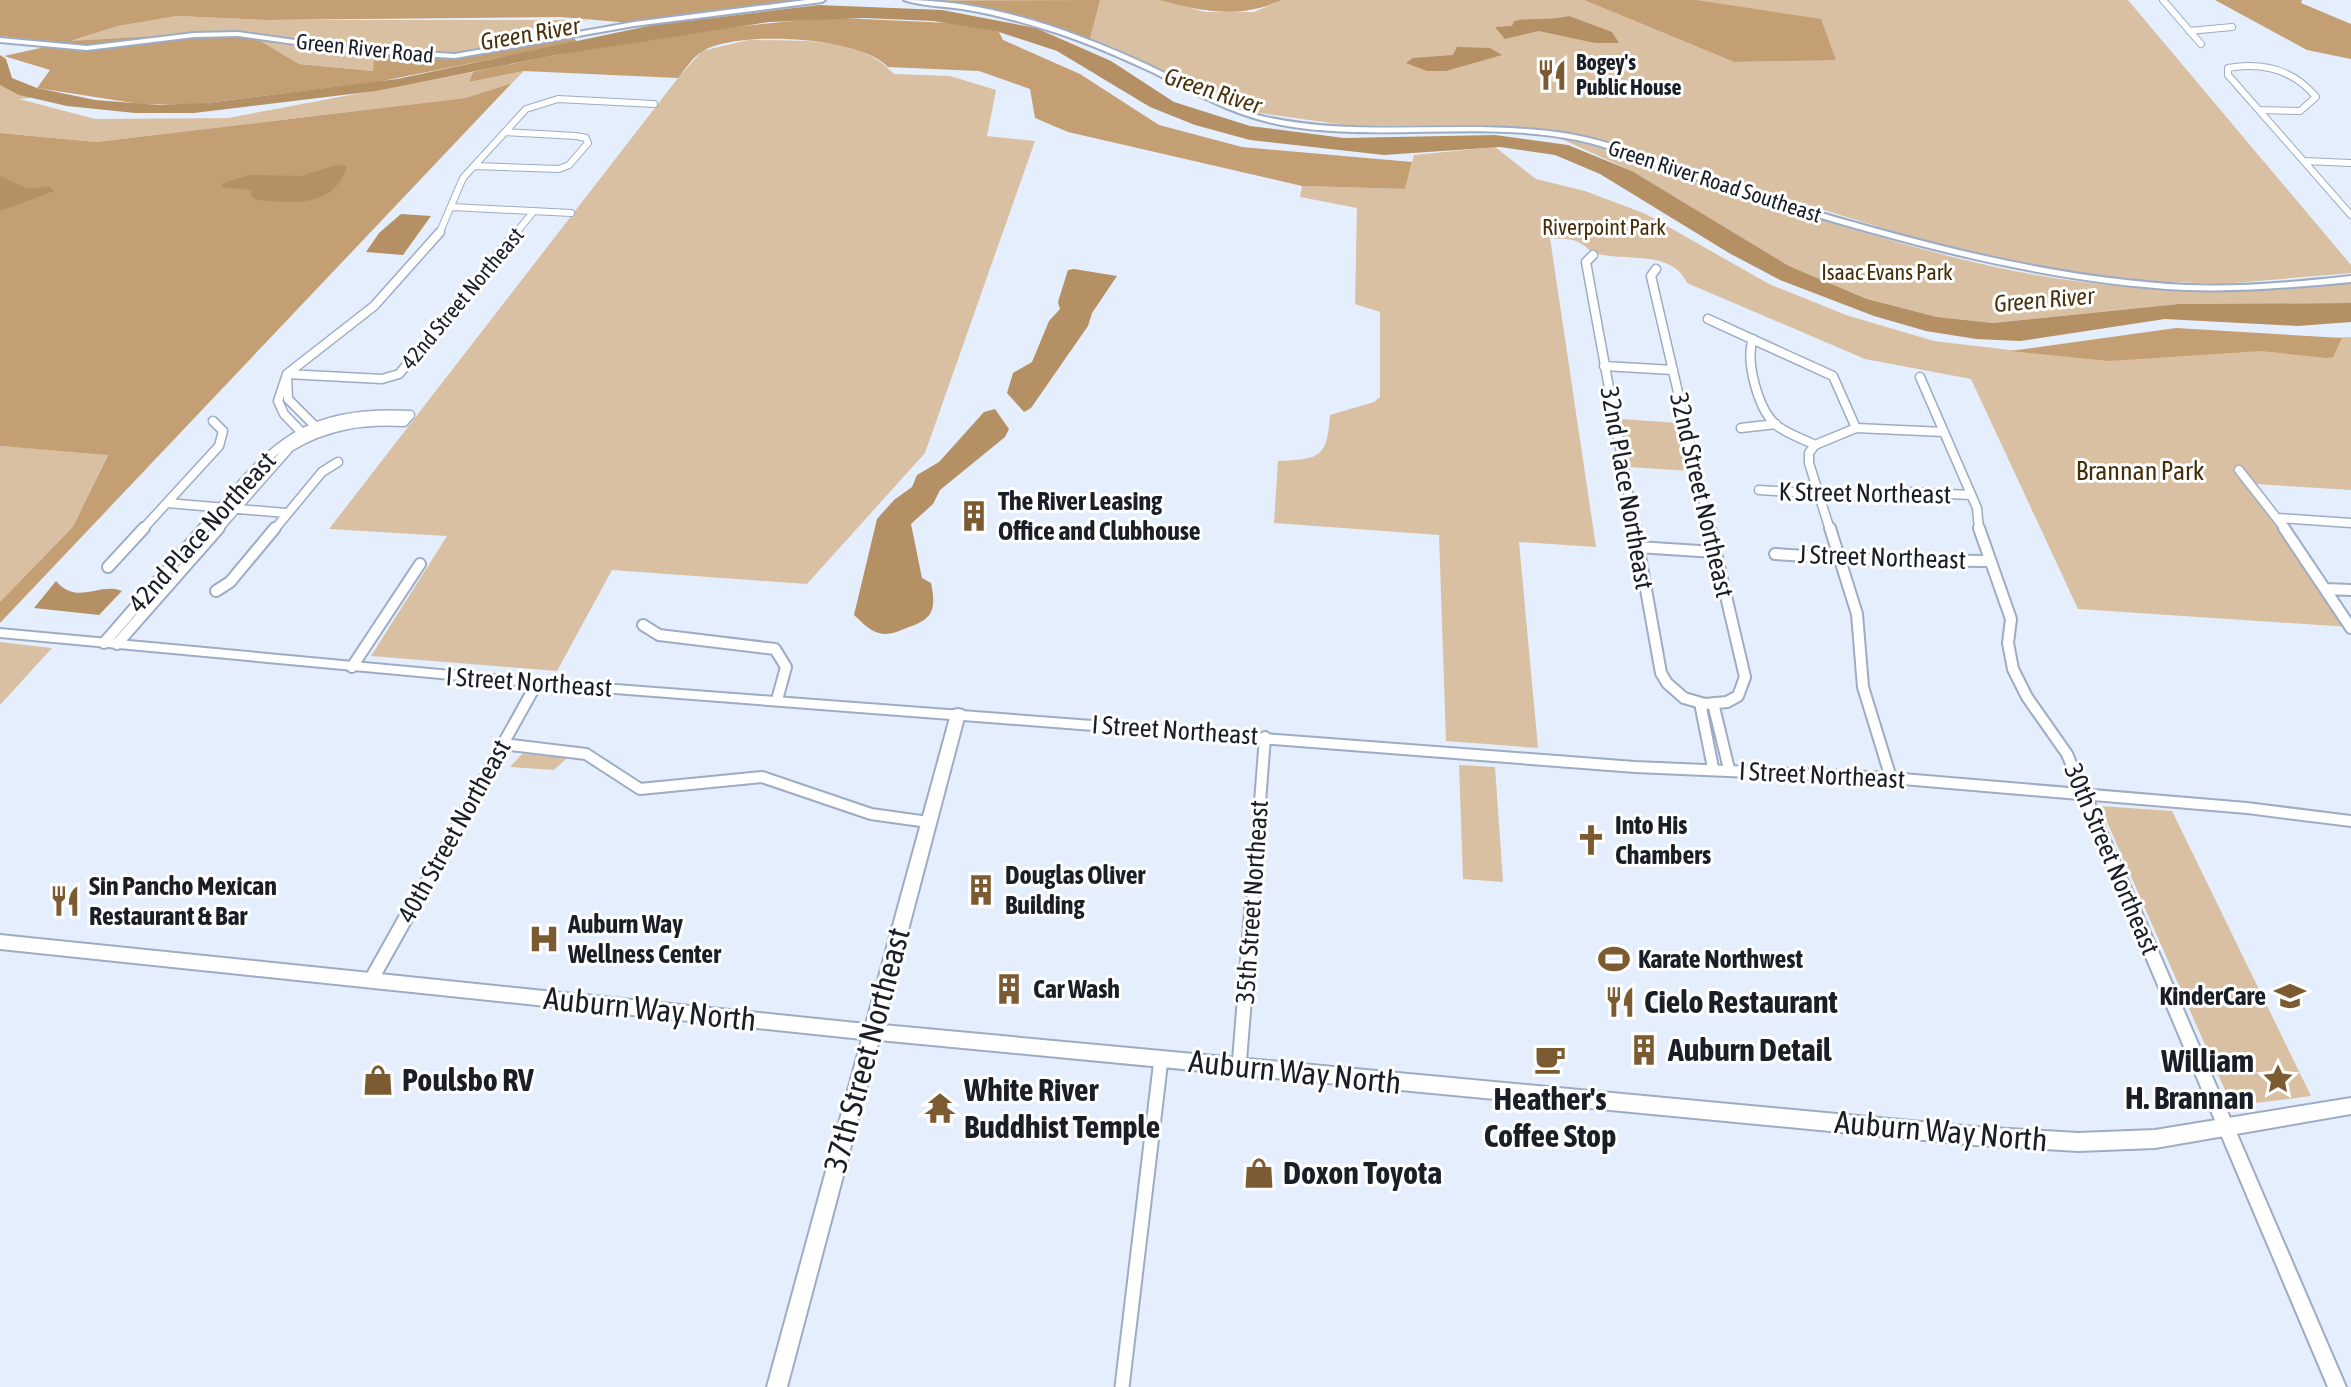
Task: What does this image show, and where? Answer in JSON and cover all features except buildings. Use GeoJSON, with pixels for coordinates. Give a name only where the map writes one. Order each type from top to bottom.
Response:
{"type":"FeatureCollection","features":[{"type":"Feature","properties":{"kind":"main road","name":"37th Street Northeast"},"geometry":{"type":"LineString","coordinates":[[777,1387],[958,714]]}},
{"type":"Feature","properties":{"kind":"main road","name":"Auburn Way North"},"geometry":{"type":"LineString","coordinates":[[0,942],[1239,1067],[2037,1140],[2131,1141],[2351,1106]]}},
{"type":"Feature","properties":{"kind":"street","name":"Green River Road"},"geometry":{"type":"LineString","coordinates":[[0,40],[87,48],[194,35],[238,34],[352,50],[455,56],[634,24],[822,0]]}},
{"type":"Feature","properties":{"kind":"street","name":"Green River Road Southeast"},"geometry":{"type":"LineString","coordinates":[[907,0],[1033,22],[1089,42],[1255,117],[1344,129],[1493,129],[1564,136],[1607,146],[1719,185],[1929,247],[2053,275],[2148,286],[2228,289],[2351,279]]}},
{"type":"Feature","properties":{"kind":"street"},"geometry":{"type":"LineString","coordinates":[[2163,0],[2201,44]]}},
{"type":"Feature","properties":{"kind":"street"},"geometry":{"type":"LineString","coordinates":[[2189,31],[2216,31],[2232,27]]}},
{"type":"Feature","properties":{"kind":"street"},"geometry":{"type":"LineString","coordinates":[[2260,110],[2298,111],[2311,107],[2316,97],[2289,72],[2265,67],[2231,67],[2226,71],[2228,75],[2351,215]]}},
{"type":"Feature","properties":{"kind":"street"},"geometry":{"type":"LineString","coordinates":[[310,431],[280,407],[277,388],[287,374],[374,306],[439,233],[457,186],[505,132],[535,104],[563,99],[654,104]]}},
{"type":"Feature","properties":{"kind":"street"},"geometry":{"type":"LineString","coordinates":[[474,166],[551,170],[567,166],[588,140],[576,136],[505,132]]}},
{"type":"Feature","properties":{"kind":"street"},"geometry":{"type":"LineString","coordinates":[[2304,161],[2351,163]]}},
{"type":"Feature","properties":{"kind":"street"},"geometry":{"type":"LineString","coordinates":[[451,207],[571,213]]}},
{"type":"Feature","properties":{"kind":"street","name":"42nd Street Northeast"},"geometry":{"type":"LineString","coordinates":[[287,374],[387,379],[404,370],[534,211]]}},
{"type":"Feature","properties":{"kind":"street","name":"32nd Place Northeast"},"geometry":{"type":"LineString","coordinates":[[1593,255],[1586,262],[1661,673],[1677,695],[1700,703]]}},
{"type":"Feature","properties":{"kind":"street","name":"32nd Street Northeast"},"geometry":{"type":"LineString","coordinates":[[1656,269],[1651,276],[1745,677],[1738,696],[1713,703]]}},
{"type":"Feature","properties":{"kind":"street"},"geometry":{"type":"LineString","coordinates":[[1708,319],[1835,378],[1856,428]]}},
{"type":"Feature","properties":{"kind":"street"},"geometry":{"type":"LineString","coordinates":[[1753,339],[1748,345],[1749,355],[1767,413],[1776,424],[1815,445]]}},
{"type":"Feature","properties":{"kind":"street"},"geometry":{"type":"LineString","coordinates":[[1604,366],[1673,370]]}},
{"type":"Feature","properties":{"kind":"street"},"geometry":{"type":"LineString","coordinates":[[287,374],[288,399],[310,431]]}},
{"type":"Feature","properties":{"kind":"street","name":"30th Street Northeast"},"geometry":{"type":"LineString","coordinates":[[1920,377],[1977,508],[1980,538],[2011,619],[2008,643],[2013,669],[2027,697],[2067,754],[2337,1387]]}},
{"type":"Feature","properties":{"kind":"street"},"geometry":{"type":"LineString","coordinates":[[353,414],[410,415],[404,422],[364,420],[310,431],[353,414]]}},
{"type":"Feature","properties":{"kind":"street"},"geometry":{"type":"LineString","coordinates":[[108,567],[223,440],[221,426],[213,421]]}},
{"type":"Feature","properties":{"kind":"street"},"geometry":{"type":"LineString","coordinates":[[1741,428],[1776,424]]}},
{"type":"Feature","properties":{"kind":"street"},"geometry":{"type":"LineString","coordinates":[[1891,778],[1865,698],[1860,625],[1808,458],[1815,445],[1856,428],[1944,432]]}},
{"type":"Feature","properties":{"kind":"street","name":"42nd Place Northeast"},"geometry":{"type":"LineString","coordinates":[[110,644],[271,451],[310,431]]}},
{"type":"Feature","properties":{"kind":"street","name":"42nd Place Northeast"},"geometry":{"type":"LineString","coordinates":[[110,644],[278,458],[310,431]]}},
{"type":"Feature","properties":{"kind":"street"},"geometry":{"type":"LineString","coordinates":[[216,591],[230,582],[322,472],[338,462]]}},
{"type":"Feature","properties":{"kind":"street"},"geometry":{"type":"LineString","coordinates":[[2239,470],[2278,518],[2351,628]]}},
{"type":"Feature","properties":{"kind":"street","name":"K Street Northeast"},"geometry":{"type":"LineString","coordinates":[[1759,490],[1819,494],[1971,495]]}},
{"type":"Feature","properties":{"kind":"street"},"geometry":{"type":"LineString","coordinates":[[167,503],[286,513]]}},
{"type":"Feature","properties":{"kind":"street"},"geometry":{"type":"LineString","coordinates":[[2278,518],[2351,523]]}},
{"type":"Feature","properties":{"kind":"street"},"geometry":{"type":"LineString","coordinates":[[1637,547],[1715,552]]}},
{"type":"Feature","properties":{"kind":"street","name":"J Street Northeast"},"geometry":{"type":"LineString","coordinates":[[1775,554],[1989,561]]}},
{"type":"Feature","properties":{"kind":"street"},"geometry":{"type":"LineString","coordinates":[[352,667],[420,564]]}},
{"type":"Feature","properties":{"kind":"street"},"geometry":{"type":"LineString","coordinates":[[2325,589],[2351,590]]}},
{"type":"Feature","properties":{"kind":"street"},"geometry":{"type":"LineString","coordinates":[[643,625],[659,635],[775,649],[787,663],[788,673],[777,700]]}},
{"type":"Feature","properties":{"kind":"street","name":"I Street Northeast"},"geometry":{"type":"LineString","coordinates":[[0,633],[537,683],[1598,764],[1891,778],[2351,821]]}},
{"type":"Feature","properties":{"kind":"street","name":"40th Street Northeast"},"geometry":{"type":"LineString","coordinates":[[371,980],[537,683]]}},
{"type":"Feature","properties":{"kind":"street"},"geometry":{"type":"LineString","coordinates":[[1713,768],[1700,703],[1713,703],[1729,769]]}},
{"type":"Feature","properties":{"kind":"street","name":"35th Street Northeast"},"geometry":{"type":"LineString","coordinates":[[1239,1067],[1265,737]]}},
{"type":"Feature","properties":{"kind":"street"},"geometry":{"type":"LineString","coordinates":[[503,744],[586,754],[600,761],[623,781],[640,789],[764,777],[871,814],[928,822]]}},
{"type":"Feature","properties":{"kind":"street"},"geometry":{"type":"LineString","coordinates":[[1122,1387],[1161,1059]]}},
{"type":"Feature","properties":{"kind":"green space"},"geometry":{"type":"Polygon","coordinates":[[[922,0],[1159,0],[1206,12],[1254,12],[1283,0],[1584,0],[1734,62],[1835,59],[1696,0],[2128,0],[2351,265],[2351,273],[2223,284],[2145,281],[2052,270],[1931,243],[1581,135],[1503,126],[1345,125],[1259,113],[1045,20],[922,0]]]}},
{"type":"Feature","properties":{"kind":"green space"},"geometry":{"type":"Polygon","coordinates":[[[177,16],[266,20],[589,20],[521,30],[526,41],[456,53],[376,48],[373,71],[299,64],[244,31],[66,43],[118,26],[177,16]]]}},
{"type":"Feature","properties":{"kind":"green space"},"geometry":{"type":"Polygon","coordinates":[[[748,40],[806,41],[846,46],[880,61],[894,74],[950,76],[996,90],[987,136],[1035,141],[925,453],[807,584],[612,570],[557,671],[371,656],[447,536],[329,529],[678,78],[702,51],[748,40]]]}},
{"type":"Feature","properties":{"kind":"green space"},"geometry":{"type":"Polygon","coordinates":[[[524,71],[512,83],[465,98],[96,142],[0,133],[0,85],[30,98],[19,99],[95,119],[228,118],[473,72],[469,82],[524,71]]]}},
{"type":"Feature","properties":{"kind":"green space","name":"Isaac Evans Park"},"geometry":{"type":"Polygon","coordinates":[[[1557,137],[1932,252],[2000,268],[2088,283],[2175,290],[2263,290],[2351,283],[2351,303],[2179,304],[1993,323],[1937,317],[1867,299],[1789,266],[1632,171],[1557,137]]]}},
{"type":"Feature","properties":{"kind":"green space"},"geometry":{"type":"Polygon","coordinates":[[[1495,147],[1536,179],[1585,191],[1646,214],[1769,284],[1846,315],[1934,341],[2027,352],[2351,337],[2351,490],[2255,484],[2350,627],[2078,609],[1971,379],[1865,359],[1687,283],[1671,265],[1595,253],[1577,241],[1550,238],[1596,547],[1519,542],[1538,748],[1446,741],[1439,535],[1274,523],[1278,461],[1303,459],[1319,453],[1327,440],[1330,415],[1374,402],[1380,397],[1380,312],[1355,304],[1357,208],[1300,197],[1302,186],[1405,189],[1414,155],[1495,147]]]}},
{"type":"Feature","properties":{"kind":"green space"},"geometry":{"type":"Polygon","coordinates":[[[1621,419],[1678,423],[1689,471],[1630,467],[1621,419]]]}},
{"type":"Feature","properties":{"kind":"green space"},"geometry":{"type":"Polygon","coordinates":[[[0,446],[108,454],[74,527],[0,602],[0,446]]]}},
{"type":"Feature","properties":{"kind":"green space"},"geometry":{"type":"Polygon","coordinates":[[[0,642],[52,648],[0,705],[0,642]]]}},
{"type":"Feature","properties":{"kind":"green space"},"geometry":{"type":"Polygon","coordinates":[[[522,754],[568,757],[554,770],[510,767],[522,754]]]}},
{"type":"Feature","properties":{"kind":"green space"},"geometry":{"type":"Polygon","coordinates":[[[1459,765],[1495,767],[1503,882],[1463,879],[1459,765]]]}},
{"type":"Feature","properties":{"kind":"green space"},"geometry":{"type":"Polygon","coordinates":[[[2100,806],[2172,811],[2311,1096],[2232,1106],[2100,806]]]}},
{"type":"Feature","properties":{"kind":"shaded area"},"geometry":{"type":"Polygon","coordinates":[[[0,0],[798,0],[799,7],[653,25],[561,17],[266,20],[177,16],[118,26],[71,41],[244,31],[299,64],[373,71],[375,48],[456,53],[570,33],[577,42],[377,82],[189,105],[140,104],[37,88],[50,70],[4,56],[63,43],[0,36],[0,0]]]}},
{"type":"Feature","properties":{"kind":"shaded area"},"geometry":{"type":"Polygon","coordinates":[[[1100,0],[1089,42],[988,13],[919,1],[1100,0]]]}},
{"type":"Feature","properties":{"kind":"shaded area"},"geometry":{"type":"Polygon","coordinates":[[[1159,0],[1283,0],[1251,10],[1221,12],[1159,0]]]}},
{"type":"Feature","properties":{"kind":"shaded area"},"geometry":{"type":"Polygon","coordinates":[[[1584,0],[1696,0],[1821,19],[1836,60],[1734,62],[1584,0]]]}},
{"type":"Feature","properties":{"kind":"shaded area"},"geometry":{"type":"Polygon","coordinates":[[[2215,0],[2302,0],[2301,3],[2351,24],[2351,59],[2307,50],[2215,0]]]}},
{"type":"Feature","properties":{"kind":"shaded area"},"geometry":{"type":"Polygon","coordinates":[[[819,5],[942,10],[1036,28],[1111,61],[1174,102],[1250,126],[1344,138],[1495,135],[1568,145],[1632,171],[1789,266],[1867,299],[1937,317],[1993,323],[2179,304],[2351,303],[2351,322],[2298,326],[2165,319],[2020,341],[1976,339],[1926,331],[1874,316],[1780,280],[1729,253],[1600,174],[1555,155],[1500,147],[1384,155],[1250,140],[1195,125],[1150,107],[1057,51],[999,32],[934,21],[864,18],[769,22],[556,55],[376,91],[194,113],[135,113],[67,106],[19,95],[0,85],[0,55],[6,59],[12,78],[37,88],[95,100],[159,105],[206,103],[397,79],[653,25],[819,5]]]}},
{"type":"Feature","properties":{"kind":"shaded area"},"geometry":{"type":"Polygon","coordinates":[[[1569,16],[1612,32],[1619,43],[1595,43],[1539,31],[1505,39],[1495,27],[1512,26],[1514,21],[1569,16]]]}},
{"type":"Feature","properties":{"kind":"shaded area"},"geometry":{"type":"Polygon","coordinates":[[[839,18],[950,23],[999,32],[1003,40],[1080,74],[1159,125],[1242,147],[1412,162],[1405,189],[1302,186],[1068,132],[1035,118],[1030,89],[979,71],[888,67],[852,48],[826,43],[770,39],[720,44],[699,53],[678,78],[524,71],[469,82],[473,72],[609,46],[748,25],[839,18]]]}},
{"type":"Feature","properties":{"kind":"shaded area"},"geometry":{"type":"Polygon","coordinates":[[[1457,47],[1490,48],[1502,55],[1446,71],[1427,71],[1406,63],[1413,58],[1453,55],[1457,47]]]}},
{"type":"Feature","properties":{"kind":"shaded area"},"geometry":{"type":"Polygon","coordinates":[[[512,83],[0,623],[0,602],[73,527],[108,455],[0,446],[0,133],[96,142],[465,98],[512,83]]]}},
{"type":"Feature","properties":{"kind":"shaded area"},"geometry":{"type":"Polygon","coordinates":[[[336,165],[347,166],[341,180],[323,196],[311,200],[258,200],[252,197],[251,190],[222,187],[221,184],[249,175],[301,176],[336,165]]]}},
{"type":"Feature","properties":{"kind":"shaded area"},"geometry":{"type":"Polygon","coordinates":[[[0,176],[28,189],[49,186],[54,191],[0,211],[0,176]]]}},
{"type":"Feature","properties":{"kind":"shaded area"},"geometry":{"type":"Polygon","coordinates":[[[401,214],[431,216],[403,255],[366,252],[379,233],[401,214]]]}},
{"type":"Feature","properties":{"kind":"shaded area"},"geometry":{"type":"Polygon","coordinates":[[[1068,270],[1117,276],[1092,313],[1088,326],[1031,408],[1024,412],[1007,393],[1013,373],[1032,362],[1049,321],[1060,309],[1058,302],[1068,270]]]}},
{"type":"Feature","properties":{"kind":"shaded area"},"geometry":{"type":"Polygon","coordinates":[[[2176,328],[2342,338],[2333,357],[2327,358],[2261,351],[2109,361],[2010,351],[2176,328]]]}},
{"type":"Feature","properties":{"kind":"shaded area"},"geometry":{"type":"Polygon","coordinates":[[[995,409],[1009,429],[1005,437],[940,490],[933,504],[911,524],[922,578],[931,583],[933,601],[930,614],[913,626],[892,633],[882,634],[865,626],[854,615],[877,519],[894,500],[912,487],[917,475],[939,462],[984,412],[995,409]]]}},
{"type":"Feature","properties":{"kind":"shaded area"},"geometry":{"type":"Polygon","coordinates":[[[56,581],[72,592],[122,591],[99,615],[34,608],[56,581]]]}},
{"type":"Feature","properties":{"kind":"place","name":"Bogey's Public House"},"geometry":{"type":"Point","coordinates":[1552,75]}},
{"type":"Feature","properties":{"kind":"place","name":"The River Leasing Office and Clubhouse"},"geometry":{"type":"Point","coordinates":[974,516]}},
{"type":"Feature","properties":{"kind":"place","name":"Into His Chambers"},"geometry":{"type":"Point","coordinates":[1591,840]}},
{"type":"Feature","properties":{"kind":"place","name":"Douglas Oliver Building"},"geometry":{"type":"Point","coordinates":[981,890]}},
{"type":"Feature","properties":{"kind":"place","name":"Sin Pancho Mexican Restaurant & Bar"},"geometry":{"type":"Point","coordinates":[65,901]}},
{"type":"Feature","properties":{"kind":"place","name":"Auburn Way Wellness Center"},"geometry":{"type":"Point","coordinates":[544,939]}},
{"type":"Feature","properties":{"kind":"place","name":"Karate Northwest"},"geometry":{"type":"Point","coordinates":[1614,959]}},
{"type":"Feature","properties":{"kind":"place","name":"Car Wash"},"geometry":{"type":"Point","coordinates":[1009,989]}},
{"type":"Feature","properties":{"kind":"place","name":"KinderCare"},"geometry":{"type":"Point","coordinates":[2290,996]}},
{"type":"Feature","properties":{"kind":"place","name":"Cielo Restaurant"},"geometry":{"type":"Point","coordinates":[1620,1002]}},
{"type":"Feature","properties":{"kind":"place","name":"Auburn Detail"},"geometry":{"type":"Point","coordinates":[1644,1050]}},
{"type":"Feature","properties":{"kind":"place","name":"Heather's Coffee Stop"},"geometry":{"type":"Point","coordinates":[1550,1059]}},
{"type":"Feature","properties":{"kind":"place","name":"William H. Brannan"},"geometry":{"type":"Point","coordinates":[2278,1079]}},
{"type":"Feature","properties":{"kind":"place","name":"Poulsbo RV"},"geometry":{"type":"Point","coordinates":[378,1080]}},
{"type":"Feature","properties":{"kind":"place","name":"White River Buddhist Temple"},"geometry":{"type":"Point","coordinates":[940,1108]}},
{"type":"Feature","properties":{"kind":"place","name":"Doxon Toyota"},"geometry":{"type":"Point","coordinates":[1259,1173]}},
{"type":"Feature","properties":{"kind":"water label","name":"Green River"},"geometry":{"type":"Point","coordinates":[530,34]}},
{"type":"Feature","properties":{"kind":"water label","name":"Green River"},"geometry":{"type":"Point","coordinates":[1213,91]}},
{"type":"Feature","properties":{"kind":"water label","name":"Green River"},"geometry":{"type":"Point","coordinates":[2044,300]}},
{"type":"Feature","properties":{"kind":"park label","name":"Riverpoint Park"},"geometry":{"type":"Point","coordinates":[1604,227]}},
{"type":"Feature","properties":{"kind":"park label","name":"Brannan Park"},"geometry":{"type":"Point","coordinates":[2140,471]}}]}
